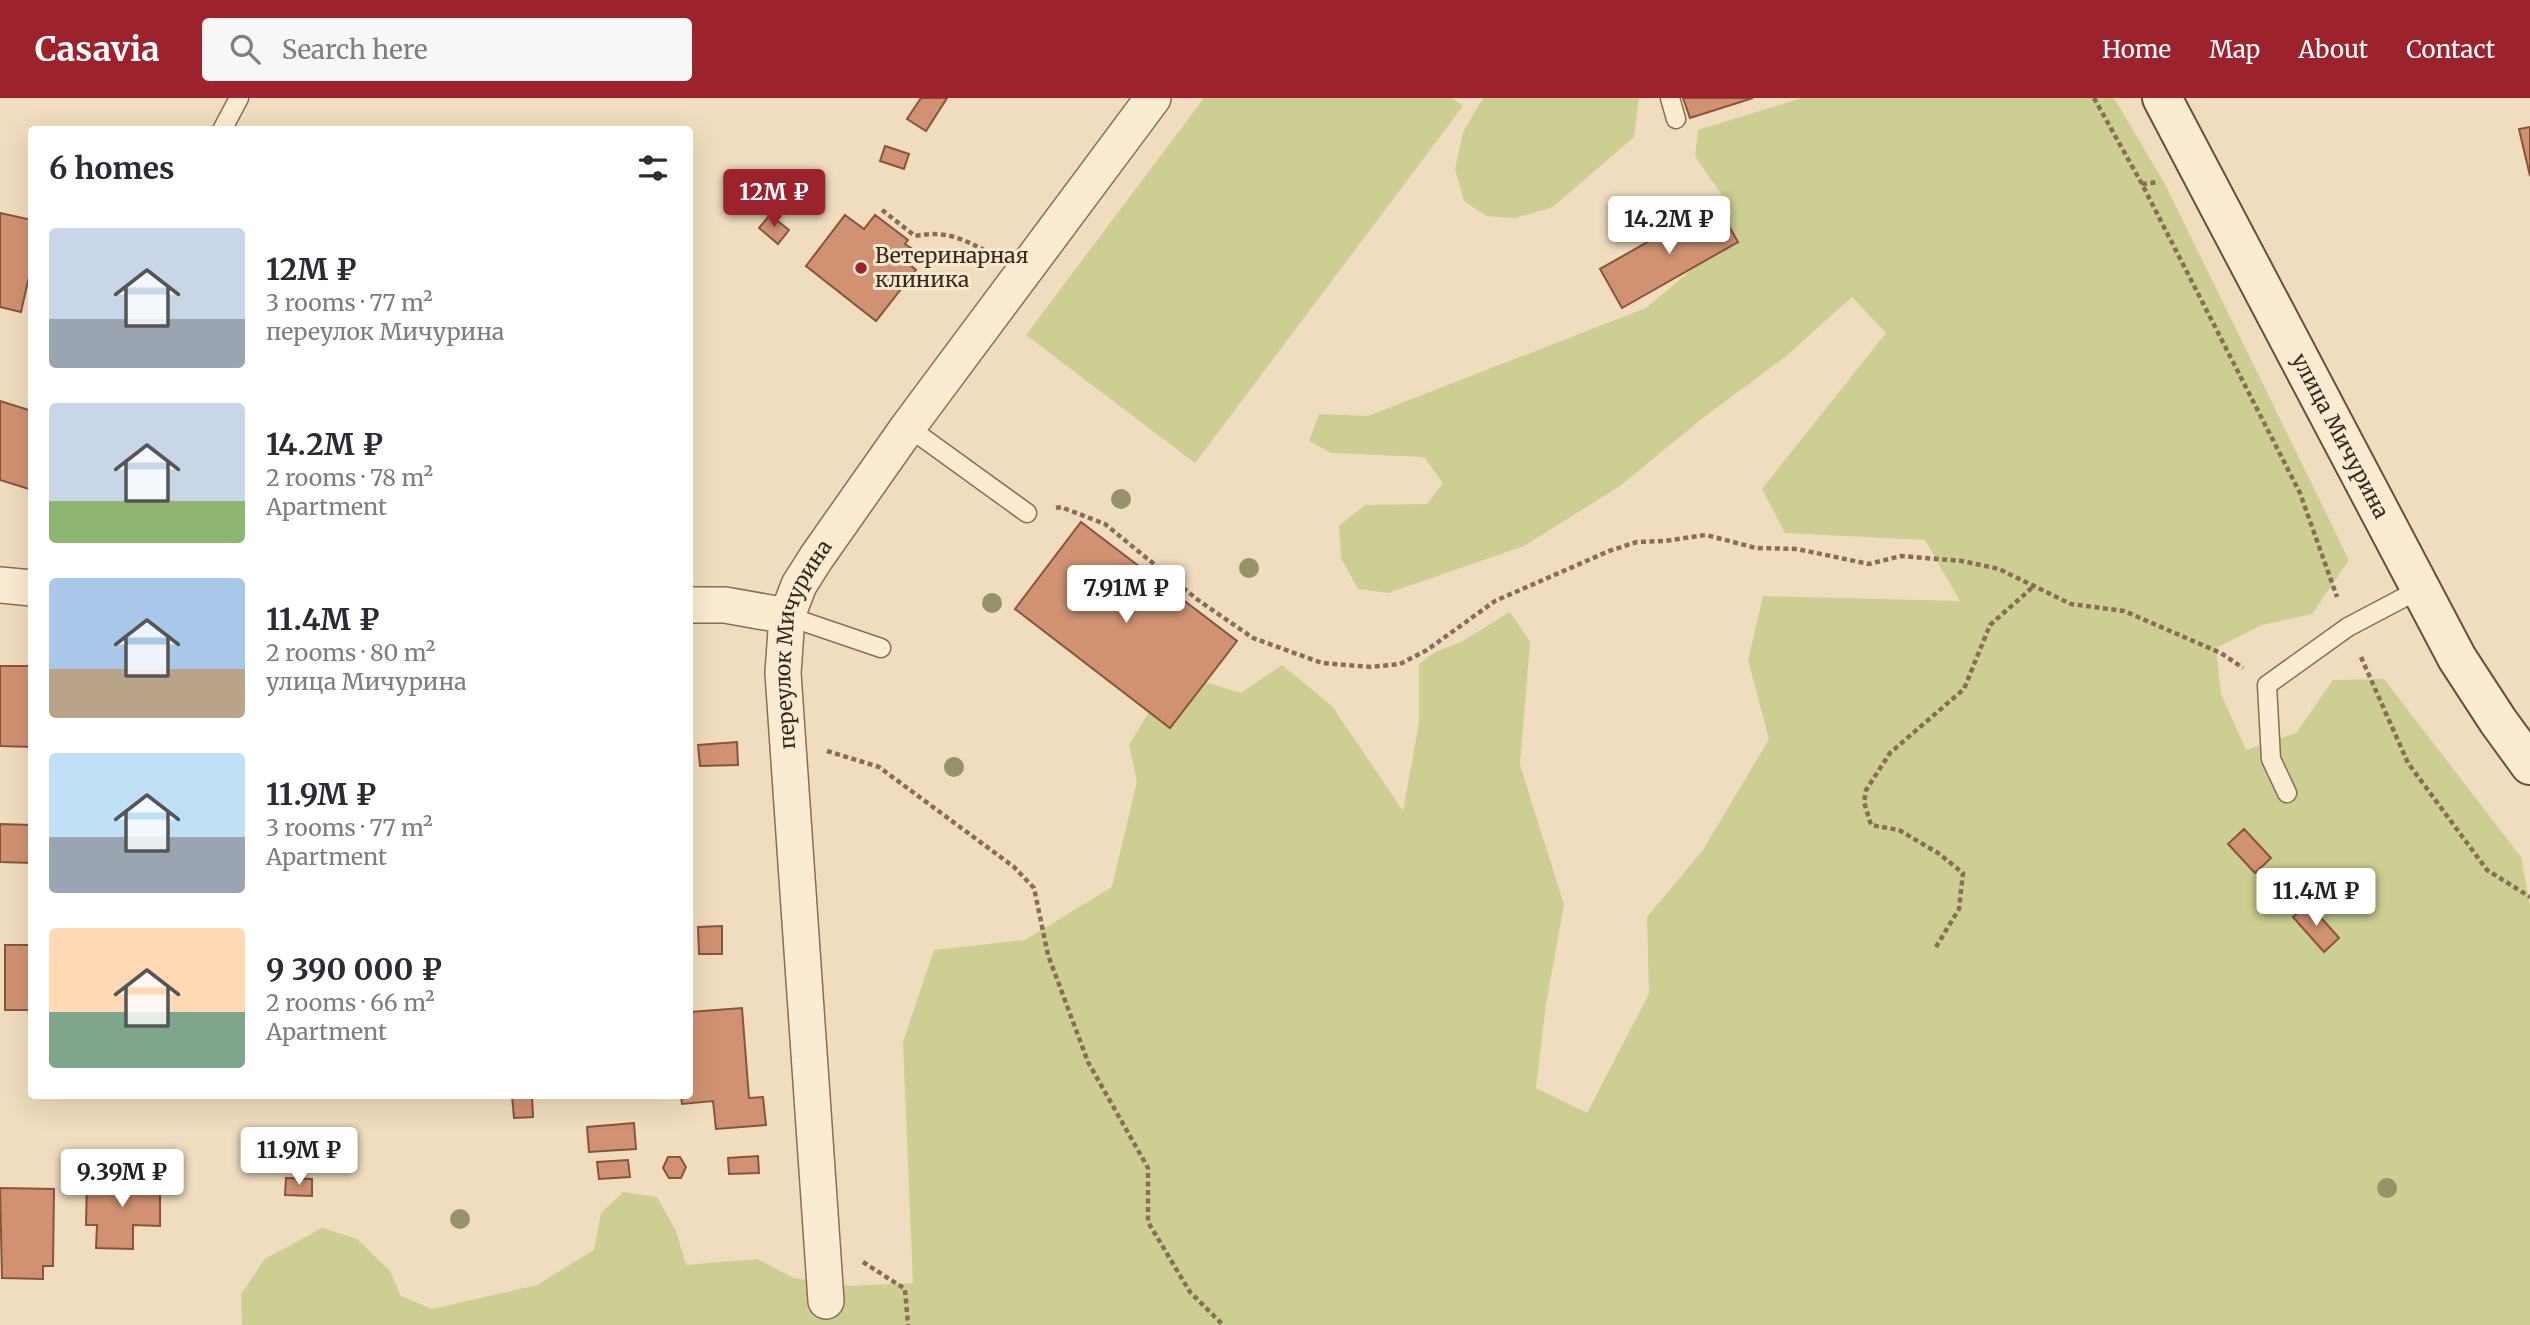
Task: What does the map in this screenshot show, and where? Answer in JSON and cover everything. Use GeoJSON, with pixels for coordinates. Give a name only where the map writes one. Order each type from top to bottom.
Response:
{"type":"FeatureCollection","features":[{"type":"Feature","properties":{"kind":"main road","name":"улица Мичурина"},"geometry":{"type":"LineString","coordinates":[[2162,98],[2457,658],[2530,765]]}},
{"type":"Feature","properties":{"kind":"street","name":"переулок Мичурина"},"geometry":{"type":"LineString","coordinates":[[826,1307],[783,673],[787,616],[799,585],[816,558],[908,427],[1153,98]]}},
{"type":"Feature","properties":{"kind":"street"},"geometry":{"type":"LineString","coordinates":[[0,586],[28,588]]}},
{"type":"Feature","properties":{"kind":"street"},"geometry":{"type":"LineString","coordinates":[[693,605],[724,605],[787,616]]}},
{"type":"Feature","properties":{"kind":"lane"},"geometry":{"type":"LineString","coordinates":[[224,126],[239,98]]}},
{"type":"Feature","properties":{"kind":"lane"},"geometry":{"type":"LineString","coordinates":[[1670,98],[1676,119]]}},
{"type":"Feature","properties":{"kind":"lane"},"geometry":{"type":"LineString","coordinates":[[908,427],[1027,513]]}},
{"type":"Feature","properties":{"kind":"lane"},"geometry":{"type":"LineString","coordinates":[[2287,793],[2271,759],[2267,685],[2348,628],[2420,589]]}},
{"type":"Feature","properties":{"kind":"lane"},"geometry":{"type":"LineString","coordinates":[[787,616],[881,648]]}},
{"type":"Feature","properties":{"kind":"path"},"geometry":{"type":"LineString","coordinates":[[2094,98],[2142,184],[2300,493],[2348,628],[2408,763],[2487,870],[2530,897]]}},
{"type":"Feature","properties":{"kind":"path"},"geometry":{"type":"LineString","coordinates":[[882,210],[915,236],[932,233],[960,237],[1024,271]]}},
{"type":"Feature","properties":{"kind":"path"},"geometry":{"type":"LineString","coordinates":[[1027,513],[1061,507],[1105,524],[1198,600],[1253,638],[1307,660],[1371,667],[1400,664],[1427,650],[1495,601],[1609,551],[1637,542],[1664,541],[1706,534],[1756,548],[1797,549],[1869,564],[1901,556],[1962,561],[1999,569],[2071,604],[2124,611],[2221,653],[2267,685]]}},
{"type":"Feature","properties":{"kind":"path"},"geometry":{"type":"LineString","coordinates":[[1936,947],[1959,909],[1963,873],[1938,853],[1899,831],[1871,825],[1864,802],[1866,790],[1890,753],[1964,689],[1990,625],[2034,586]]}},
{"type":"Feature","properties":{"kind":"path"},"geometry":{"type":"LineString","coordinates":[[787,738],[879,767],[1014,867],[1034,888],[1048,955],[1088,1062],[1147,1167],[1148,1222],[1190,1292],[1223,1325]]}},
{"type":"Feature","properties":{"kind":"path"},"geometry":{"type":"LineString","coordinates":[[821,1237],[905,1289],[908,1325]]}},
{"type":"Feature","properties":{"kind":"green space"},"geometry":{"type":"Polygon","coordinates":[[[1204,98],[1452,98],[1463,106],[1195,463],[1026,335],[1204,98]]]}},
{"type":"Feature","properties":{"kind":"green space"},"geometry":{"type":"Polygon","coordinates":[[[1483,98],[1639,98],[1634,137],[1553,207],[1515,218],[1486,216],[1464,201],[1455,169],[1463,132],[1483,98]]]}},
{"type":"Feature","properties":{"kind":"green space"},"geometry":{"type":"Polygon","coordinates":[[[1802,98],[2114,98],[2165,184],[2349,560],[2312,614],[2262,625],[2216,648],[2221,694],[2246,750],[2296,733],[2333,680],[2384,679],[2521,857],[2530,905],[2530,1325],[242,1325],[241,1294],[265,1259],[322,1228],[357,1239],[390,1271],[401,1296],[432,1309],[537,1285],[594,1250],[601,1213],[623,1192],[657,1197],[676,1231],[686,1265],[757,1259],[794,1278],[850,1286],[913,1283],[903,1042],[934,950],[1025,940],[1112,887],[1137,781],[1129,745],[1149,712],[1171,728],[1205,682],[1241,693],[1282,665],[1332,706],[1403,811],[1419,723],[1419,664],[1435,652],[1461,642],[1510,612],[1530,642],[1520,765],[1564,905],[1546,1004],[1536,1088],[1587,1113],[1649,994],[1647,917],[1703,850],[1769,739],[1748,660],[1763,596],[1960,601],[1925,540],[1785,533],[1762,489],[1886,333],[1852,297],[1785,357],[1704,417],[1620,486],[1524,546],[1388,593],[1358,589],[1341,558],[1339,526],[1365,505],[1427,504],[1443,483],[1424,457],[1331,453],[1309,441],[1319,414],[1368,416],[1646,308],[1722,244],[1732,210],[1695,156],[1698,130],[1802,98]]]}},
{"type":"Feature","properties":{"kind":"building"},"geometry":{"type":"Polygon","coordinates":[[[921,98],[947,98],[926,131],[907,119],[921,98]]]}},
{"type":"Feature","properties":{"kind":"building"},"geometry":{"type":"Polygon","coordinates":[[[1683,98],[1753,98],[1690,118],[1683,98]]]}},
{"type":"Feature","properties":{"kind":"building"},"geometry":{"type":"Polygon","coordinates":[[[2530,127],[2530,176],[2519,129],[2530,127]]]}},
{"type":"Feature","properties":{"kind":"building"},"geometry":{"type":"Polygon","coordinates":[[[885,146],[909,154],[904,169],[880,161],[885,146]]]}},
{"type":"Feature","properties":{"kind":"building"},"geometry":{"type":"Polygon","coordinates":[[[1716,203],[1738,242],[1622,308],[1600,269],[1716,203]]]}},
{"type":"Feature","properties":{"kind":"building"},"geometry":{"type":"Polygon","coordinates":[[[0,213],[28,219],[28,281],[21,312],[0,307],[0,213]]]}},
{"type":"Feature","properties":{"kind":"building"},"geometry":{"type":"Polygon","coordinates":[[[770,215],[789,230],[778,244],[759,228],[770,215]]]}},
{"type":"Feature","properties":{"kind":"building","name":"Ветеринарная клиника"},"geometry":{"type":"Polygon","coordinates":[[[845,215],[864,229],[875,215],[908,240],[905,244],[911,248],[903,259],[916,270],[876,321],[806,266],[845,215]]]}},
{"type":"Feature","properties":{"kind":"building"},"geometry":{"type":"Polygon","coordinates":[[[0,401],[28,410],[28,489],[0,480],[0,401]]]}},
{"type":"Feature","properties":{"kind":"building"},"geometry":{"type":"Polygon","coordinates":[[[1081,522],[1237,641],[1170,728],[1015,609],[1081,522]]]}},
{"type":"Feature","properties":{"kind":"building"},"geometry":{"type":"Polygon","coordinates":[[[0,666],[28,666],[28,747],[0,746],[0,666]]]}},
{"type":"Feature","properties":{"kind":"building"},"geometry":{"type":"Polygon","coordinates":[[[737,742],[738,765],[700,766],[698,745],[737,742]]]}},
{"type":"Feature","properties":{"kind":"building"},"geometry":{"type":"Polygon","coordinates":[[[0,824],[28,825],[28,863],[0,862],[0,824]]]}},
{"type":"Feature","properties":{"kind":"building"},"geometry":{"type":"Polygon","coordinates":[[[2244,829],[2271,858],[2255,873],[2228,844],[2244,829]]]}},
{"type":"Feature","properties":{"kind":"building"},"geometry":{"type":"Polygon","coordinates":[[[2308,903],[2339,938],[2324,952],[2293,917],[2308,903]]]}},
{"type":"Feature","properties":{"kind":"building"},"geometry":{"type":"Polygon","coordinates":[[[722,926],[722,954],[699,954],[698,927],[722,926]]]}},
{"type":"Feature","properties":{"kind":"building"},"geometry":{"type":"Polygon","coordinates":[[[5,945],[28,945],[28,1010],[5,1010],[5,945]]]}},
{"type":"Feature","properties":{"kind":"building"},"geometry":{"type":"Polygon","coordinates":[[[742,1008],[749,1098],[763,1097],[766,1125],[716,1129],[713,1101],[682,1104],[681,1099],[693,1099],[693,1012],[742,1008]]]}},
{"type":"Feature","properties":{"kind":"building"},"geometry":{"type":"Polygon","coordinates":[[[512,1099],[532,1099],[533,1117],[514,1118],[512,1099]]]}},
{"type":"Feature","properties":{"kind":"building"},"geometry":{"type":"Polygon","coordinates":[[[634,1123],[636,1149],[589,1152],[587,1127],[634,1123]]]}},
{"type":"Feature","properties":{"kind":"building"},"geometry":{"type":"Polygon","coordinates":[[[758,1156],[759,1173],[729,1174],[728,1158],[758,1156]]]}},
{"type":"Feature","properties":{"kind":"building"},"geometry":{"type":"Polygon","coordinates":[[[668,1157],[680,1157],[686,1167],[681,1178],[669,1178],[663,1168],[668,1157]]]}},
{"type":"Feature","properties":{"kind":"building"},"geometry":{"type":"Polygon","coordinates":[[[628,1160],[630,1177],[599,1179],[597,1162],[628,1160]]]}},
{"type":"Feature","properties":{"kind":"building"},"geometry":{"type":"Polygon","coordinates":[[[286,1178],[312,1179],[312,1196],[285,1195],[286,1178]]]}},
{"type":"Feature","properties":{"kind":"building"},"geometry":{"type":"Polygon","coordinates":[[[87,1179],[160,1180],[160,1226],[133,1225],[133,1249],[96,1248],[97,1225],[86,1225],[87,1179]]]}},
{"type":"Feature","properties":{"kind":"building"},"geometry":{"type":"Polygon","coordinates":[[[0,1188],[54,1189],[53,1266],[43,1266],[43,1279],[2,1278],[0,1188]]]}},
{"type":"Feature","properties":{"kind":"place","name":"Ветеринарная клиника"},"geometry":{"type":"Point","coordinates":[861,268]}}]}
